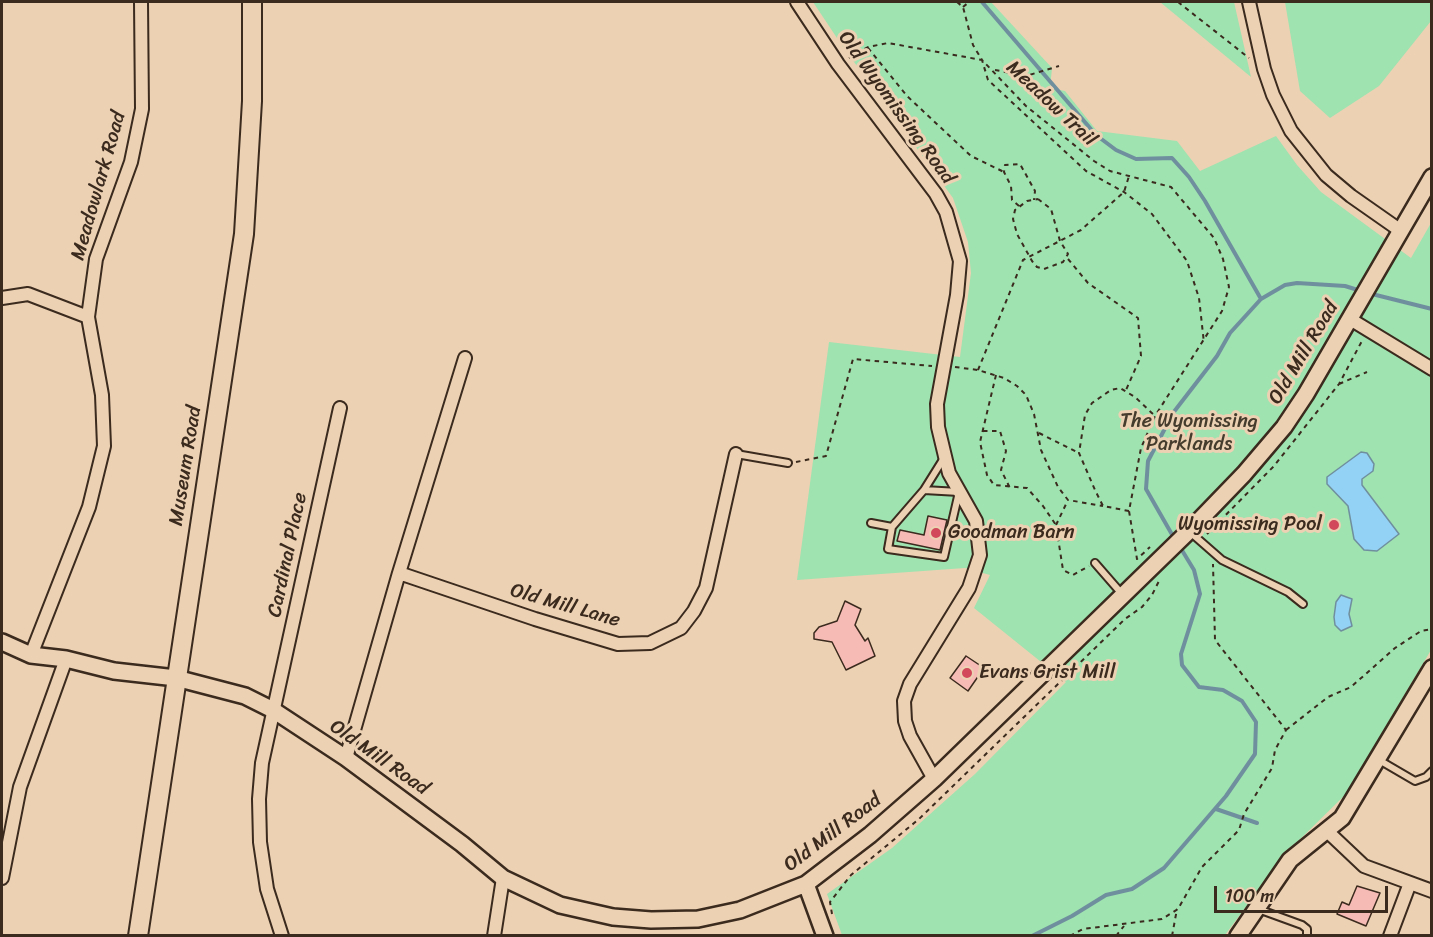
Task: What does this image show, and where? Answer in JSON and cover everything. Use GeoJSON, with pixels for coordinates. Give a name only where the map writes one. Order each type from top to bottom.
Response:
{"type":"FeatureCollection","features":[{"type":"Feature","properties":{"kind":"main road","name":"Museum Road"},"geometry":{"type":"LineString","coordinates":[[138,936],[244,234],[252,101],[252,2]]}},
{"type":"Feature","properties":{"kind":"street","name":"Meadowlark Road"},"geometry":{"type":"LineString","coordinates":[[31,655],[89,507],[104,446],[102,395],[88,317],[96,259],[131,162],[140,121],[143,59],[141,2]]}},
{"type":"Feature","properties":{"kind":"street","name":"Old Wyomissing Road"},"geometry":{"type":"LineString","coordinates":[[797,2],[838,64],[923,174],[946,212],[960,261],[957,295],[937,404],[944,458],[959,492],[976,521],[980,555],[969,588],[910,684],[904,701],[905,721],[910,736],[934,779]]}},
{"type":"Feature","properties":{"kind":"street"},"geometry":{"type":"LineString","coordinates":[[1249,2],[1264,69],[1285,120],[1308,155],[1351,196],[1401,231]]}},
{"type":"Feature","properties":{"kind":"street","name":"Old Mill Road"},"geometry":{"type":"LineString","coordinates":[[2,642],[31,655],[66,659],[114,671],[176,678],[245,696],[273,710],[346,758],[453,837],[502,878],[560,905],[613,917],[651,920],[698,919],[740,910],[806,884],[870,835],[934,779],[1122,594],[1156,551],[1188,533],[1244,474],[1284,427],[1317,377],[1431,177]]}},
{"type":"Feature","properties":{"kind":"street"},"geometry":{"type":"LineString","coordinates":[[2,298],[28,294],[88,317]]}},
{"type":"Feature","properties":{"kind":"street"},"geometry":{"type":"LineString","coordinates":[[1350,319],[1431,369]]}},
{"type":"Feature","properties":{"kind":"street"},"geometry":{"type":"LineString","coordinates":[[346,758],[399,573],[465,358]]}},
{"type":"Feature","properties":{"kind":"street","name":"Cardinal Place"},"geometry":{"type":"LineString","coordinates":[[282,936],[266,879],[259,821],[262,763],[340,408]]}},
{"type":"Feature","properties":{"kind":"street","name":"Old Mill Lane"},"geometry":{"type":"LineString","coordinates":[[399,573],[535,619],[618,644],[650,643],[681,628],[694,611],[706,588],[736,454]]}},
{"type":"Feature","properties":{"kind":"street"},"geometry":{"type":"LineString","coordinates":[[2,878],[3,851],[20,787],[66,659]]}},
{"type":"Feature","properties":{"kind":"street"},"geometry":{"type":"LineString","coordinates":[[1238,936],[1290,860],[1342,818],[1431,668]]}},
{"type":"Feature","properties":{"kind":"street"},"geometry":{"type":"LineString","coordinates":[[1327,831],[1356,860],[1431,891]]}},
{"type":"Feature","properties":{"kind":"street"},"geometry":{"type":"LineString","coordinates":[[494,936],[502,878]]}},
{"type":"Feature","properties":{"kind":"street"},"geometry":{"type":"LineString","coordinates":[[1390,936],[1410,883]]}},
{"type":"Feature","properties":{"kind":"street"},"geometry":{"type":"LineString","coordinates":[[806,884],[825,936]]}},
{"type":"Feature","properties":{"kind":"lane"},"geometry":{"type":"LineString","coordinates":[[736,454],[788,463]]}},
{"type":"Feature","properties":{"kind":"lane"},"geometry":{"type":"LineString","coordinates":[[924,490],[959,492],[944,557],[888,549],[892,527],[924,490],[944,458]]}},
{"type":"Feature","properties":{"kind":"lane"},"geometry":{"type":"LineString","coordinates":[[871,523],[892,527]]}},
{"type":"Feature","properties":{"kind":"lane"},"geometry":{"type":"LineString","coordinates":[[1188,533],[1213,553],[1288,592],[1303,604]]}},
{"type":"Feature","properties":{"kind":"lane"},"geometry":{"type":"LineString","coordinates":[[1095,563],[1122,594]]}},
{"type":"Feature","properties":{"kind":"lane"},"geometry":{"type":"LineString","coordinates":[[1378,760],[1415,781],[1426,777],[1431,771]]}},
{"type":"Feature","properties":{"kind":"lane"},"geometry":{"type":"LineString","coordinates":[[1256,908],[1302,925],[1307,929],[1307,936]]}},
{"type":"Feature","properties":{"kind":"path"},"geometry":{"type":"LineString","coordinates":[[957,2],[963,7],[973,45],[982,60],[988,80],[1086,171],[1124,192],[1152,214],[1187,261],[1199,298],[1204,343]]}},
{"type":"Feature","properties":{"kind":"path"},"geometry":{"type":"LineString","coordinates":[[963,7],[969,2]]}},
{"type":"Feature","properties":{"kind":"path"},"geometry":{"type":"LineString","coordinates":[[1178,2],[1264,69]]}},
{"type":"Feature","properties":{"kind":"path","name":"Meadow Trail"},"geometry":{"type":"LineString","coordinates":[[838,64],[868,47],[888,43],[982,60],[1026,106],[1079,151],[1110,171],[1171,187],[1214,238],[1223,259],[1228,287],[1222,311],[1204,343],[1155,416],[1141,448],[1130,511],[1137,560],[1156,551]]}},
{"type":"Feature","properties":{"kind":"path"},"geometry":{"type":"LineString","coordinates":[[868,47],[907,96],[971,156],[1004,172]]}},
{"type":"Feature","properties":{"kind":"path"},"geometry":{"type":"LineString","coordinates":[[994,70],[1026,76],[1059,66]]}},
{"type":"Feature","properties":{"kind":"path"},"geometry":{"type":"LineString","coordinates":[[1019,207],[1011,200],[1011,186],[1004,172],[1005,165],[1020,164],[1035,191],[1034,200]]}},
{"type":"Feature","properties":{"kind":"path"},"geometry":{"type":"LineString","coordinates":[[978,369],[1023,260],[1081,231],[1124,192],[1130,176]]}},
{"type":"Feature","properties":{"kind":"path"},"geometry":{"type":"LineString","coordinates":[[1067,258],[1057,266],[1044,269],[1037,267],[1029,257],[1013,226],[1013,214],[1019,207],[1034,200],[1044,202],[1051,209],[1067,258],[1088,284],[1138,318],[1141,357],[1126,390]]}},
{"type":"Feature","properties":{"kind":"path"},"geometry":{"type":"LineString","coordinates":[[788,463],[826,456],[853,359],[978,369],[1017,386],[1026,395],[1047,465],[1068,500],[1130,511]]}},
{"type":"Feature","properties":{"kind":"path"},"geometry":{"type":"LineString","coordinates":[[1338,384],[1367,372]]}},
{"type":"Feature","properties":{"kind":"path"},"geometry":{"type":"LineString","coordinates":[[996,375],[983,431],[981,454],[987,475],[994,485],[1027,488],[1056,525],[1063,570],[1073,575],[1095,563]]}},
{"type":"Feature","properties":{"kind":"path"},"geometry":{"type":"LineString","coordinates":[[1103,506],[1079,453],[1085,414],[1092,403],[1111,390],[1126,390],[1155,416]]}},
{"type":"Feature","properties":{"kind":"path"},"geometry":{"type":"LineString","coordinates":[[983,431],[1000,431],[1006,451],[1001,470],[1010,488]]}},
{"type":"Feature","properties":{"kind":"path"},"geometry":{"type":"LineString","coordinates":[[1039,433],[1079,453]]}},
{"type":"Feature","properties":{"kind":"path"},"geometry":{"type":"LineString","coordinates":[[1056,525],[1068,500]]}},
{"type":"Feature","properties":{"kind":"path"},"geometry":{"type":"LineString","coordinates":[[1213,553],[1215,640],[1286,730]]}},
{"type":"Feature","properties":{"kind":"path"},"geometry":{"type":"LineString","coordinates":[[834,920],[830,902],[839,887],[919,819],[1125,619],[1142,607],[1152,596],[1161,576]]}},
{"type":"Feature","properties":{"kind":"path"},"geometry":{"type":"LineString","coordinates":[[1172,936],[1178,909],[1202,867],[1239,830],[1244,814],[1272,768],[1275,750],[1286,730],[1321,701],[1351,687],[1395,648],[1421,631],[1431,629]]}},
{"type":"Feature","properties":{"kind":"path"},"geometry":{"type":"LineString","coordinates":[[1070,936],[1083,929],[1125,926],[1161,919],[1178,909]]}},
{"type":"Feature","properties":{"kind":"path"},"geometry":{"type":"LineString","coordinates":[[1116,936],[1125,926]]}},
{"type":"Feature","properties":{"kind":"green space","name":"The Wyomissing Parklands"},"geometry":{"type":"Polygon","coordinates":[[[813,2],[991,2],[1052,68],[1050,88],[1065,91],[1097,131],[1177,141],[1200,171],[1276,136],[1321,192],[1411,258],[1431,223],[1431,650],[1345,795],[1286,853],[1225,935],[842,935],[827,894],[892,848],[975,774],[1066,682],[974,608],[990,575],[965,568],[797,580],[829,342],[960,357],[971,273],[968,242],[953,198],[813,2]]]}},
{"type":"Feature","properties":{"kind":"green space"},"geometry":{"type":"Polygon","coordinates":[[[1160,2],[1234,2],[1251,77],[1160,2]]]}},
{"type":"Feature","properties":{"kind":"green space"},"geometry":{"type":"Polygon","coordinates":[[[1285,2],[1431,2],[1431,21],[1379,86],[1330,118],[1300,91],[1285,2]]]}},
{"type":"Feature","properties":{"kind":"water"},"geometry":{"type":"Polygon","coordinates":[[[1361,452],[1367,453],[1374,464],[1373,471],[1362,479],[1362,485],[1399,534],[1377,551],[1364,550],[1354,539],[1348,506],[1327,484],[1327,477],[1361,452]]]}},
{"type":"Feature","properties":{"kind":"water"},"geometry":{"type":"Polygon","coordinates":[[[1341,595],[1352,599],[1349,614],[1352,626],[1341,631],[1335,625],[1334,617],[1336,602],[1341,595]]]}},
{"type":"Feature","properties":{"kind":"building","name":"Goodman Barn"},"geometry":{"type":"Polygon","coordinates":[[[928,516],[947,520],[940,550],[897,541],[900,530],[924,535],[928,516]]]}},
{"type":"Feature","properties":{"kind":"building"},"geometry":{"type":"Polygon","coordinates":[[[845,601],[861,609],[855,625],[865,641],[868,638],[875,656],[846,670],[832,642],[814,639],[814,633],[819,627],[837,621],[845,601]]]}},
{"type":"Feature","properties":{"kind":"building","name":"Evans Grist Mill"},"geometry":{"type":"Polygon","coordinates":[[[966,656],[984,668],[968,691],[950,678],[966,656]]]}},
{"type":"Feature","properties":{"kind":"building"},"geometry":{"type":"Polygon","coordinates":[[[1357,886],[1380,893],[1366,926],[1337,914],[1342,902],[1349,905],[1357,886]]]}},
{"type":"Feature","properties":{"kind":"waterway"},"geometry":{"type":"LineString","coordinates":[[982,2],[1096,135],[1116,150],[1136,159],[1172,158],[1189,177],[1205,201],[1261,299]]}},
{"type":"Feature","properties":{"kind":"waterway"},"geometry":{"type":"LineString","coordinates":[[1174,538],[1146,489],[1148,461],[1173,413],[1217,356],[1230,333],[1261,299],[1285,285],[1297,283],[1345,286],[1361,291]]}},
{"type":"Feature","properties":{"kind":"waterway"},"geometry":{"type":"LineString","coordinates":[[1368,293],[1432,309]]}},
{"type":"Feature","properties":{"kind":"waterway"},"geometry":{"type":"LineString","coordinates":[[1032,936],[1072,916],[1106,895],[1132,889],[1164,868],[1226,796],[1255,754],[1256,722],[1242,701],[1223,690],[1199,687],[1182,665],[1181,654],[1200,594],[1194,570],[1180,547]]}},
{"type":"Feature","properties":{"kind":"waterway"},"geometry":{"type":"LineString","coordinates":[[1216,809],[1257,823]]}},
{"type":"Feature","properties":{"kind":"place","name":"Wyomissing Pool"},"geometry":{"type":"Point","coordinates":[1334,525]}},
{"type":"Feature","properties":{"kind":"place","name":"Goodman Barn"},"geometry":{"type":"Point","coordinates":[936,533]}},
{"type":"Feature","properties":{"kind":"place","name":"Evans Grist Mill"},"geometry":{"type":"Point","coordinates":[967,673]}}]}
